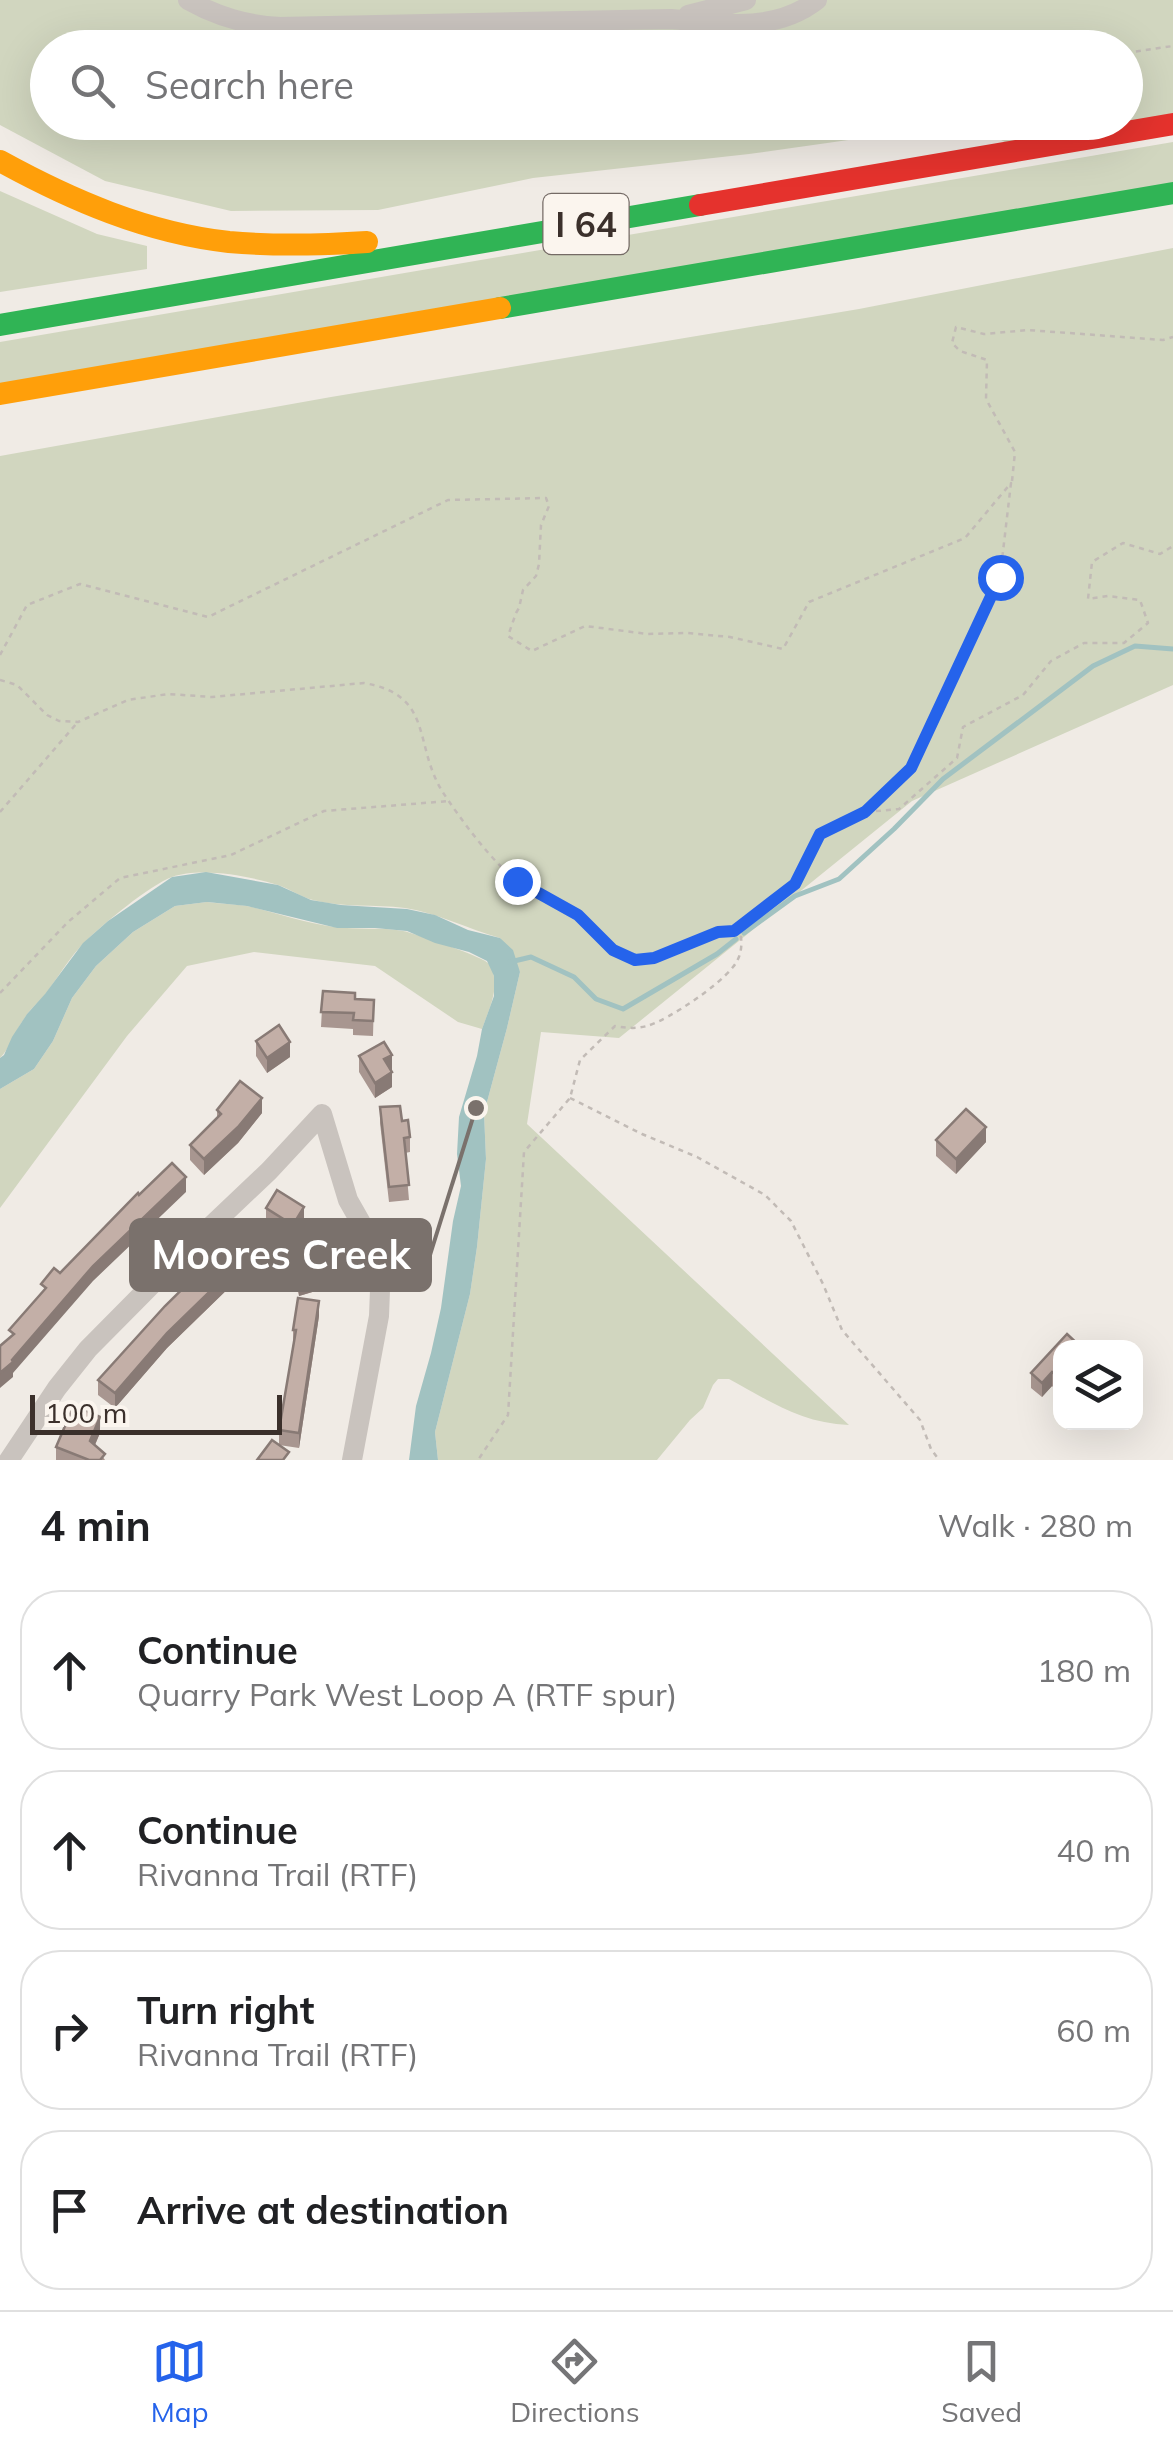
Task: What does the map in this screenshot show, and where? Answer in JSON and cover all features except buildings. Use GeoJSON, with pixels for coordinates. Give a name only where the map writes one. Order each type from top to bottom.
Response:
{"type":"FeatureCollection","features":[{"type":"Feature","properties":{"kind":"highway","name":"I 64"},"geometry":{"type":"LineString","coordinates":[[1143,129],[1173,124]]}},
{"type":"Feature","properties":{"kind":"highway","name":"I 64"},"geometry":{"type":"LineString","coordinates":[[0,325],[1079,140]]}},
{"type":"Feature","properties":{"kind":"highway"},"geometry":{"type":"LineString","coordinates":[[0,160],[92,208],[220,241],[473,243]]}},
{"type":"Feature","properties":{"kind":"highway","name":"I 64"},"geometry":{"type":"LineString","coordinates":[[0,394],[1173,193]]}},
{"type":"Feature","properties":{"kind":"highway"},"geometry":{"type":"LineString","coordinates":[[0,402],[96,377]]}},
{"type":"Feature","properties":{"kind":"street"},"geometry":{"type":"LineString","coordinates":[[188,0],[239,22],[280,27],[672,19],[759,24],[802,10],[817,0]]}},
{"type":"Feature","properties":{"kind":"street"},"geometry":{"type":"LineString","coordinates":[[672,19],[746,0]]}},
{"type":"Feature","properties":{"kind":"street"},"geometry":{"type":"LineString","coordinates":[[9,1460],[56,1388],[88,1349],[322,1114],[348,1200],[369,1237],[380,1290],[379,1316],[352,1460]]}},
{"type":"Feature","properties":{"kind":"path"},"geometry":{"type":"LineString","coordinates":[[1143,50],[1173,46]]}},
{"type":"Feature","properties":{"kind":"path"},"geometry":{"type":"LineString","coordinates":[[0,812],[78,722],[128,700],[168,694],[212,697],[364,683],[383,686],[404,698],[416,714],[428,760],[442,790],[489,853],[517,881],[578,915],[613,950],[635,960],[654,958],[718,932],[734,931],[795,884],[820,834],[865,812],[911,768],[1000,577],[1016,452],[986,399],[987,360],[960,351],[952,343],[956,328],[984,334],[1028,330],[1163,340],[1173,337]]}},
{"type":"Feature","properties":{"kind":"path"},"geometry":{"type":"LineString","coordinates":[[0,655],[27,604],[80,584],[208,618],[448,500],[546,498],[549,506],[541,525],[536,576],[523,590],[508,636],[532,650],[585,626],[648,634],[730,637],[782,648],[808,602],[965,538],[1011,484]]}},
{"type":"Feature","properties":{"kind":"path"},"geometry":{"type":"LineString","coordinates":[[865,812],[899,809],[956,758],[963,728],[1023,695],[1051,660],[1084,643],[1124,644],[1148,622],[1140,600],[1108,596],[1088,599],[1092,562],[1124,543],[1160,554],[1173,546]]}},
{"type":"Feature","properties":{"kind":"path"},"geometry":{"type":"LineString","coordinates":[[0,680],[17,685],[47,715],[59,721],[78,722]]}},
{"type":"Feature","properties":{"kind":"path"},"geometry":{"type":"LineString","coordinates":[[0,993],[68,922],[120,878],[230,856],[324,811],[450,800]]}},
{"type":"Feature","properties":{"kind":"path"},"geometry":{"type":"LineString","coordinates":[[478,1460],[508,1415],[524,1152],[570,1098],[580,1060],[615,1026],[649,1025],[695,1000],[733,967],[742,950],[741,936],[734,931]]}},
{"type":"Feature","properties":{"kind":"path"},"geometry":{"type":"LineString","coordinates":[[570,1098],[696,1157],[765,1195],[790,1221],[824,1284],[842,1330],[920,1420],[939,1460]]}},
{"type":"Feature","properties":{"kind":"green space"},"geometry":{"type":"Polygon","coordinates":[[[0,0],[1173,0],[1173,124],[1143,129],[1143,30],[30,30],[30,140],[848,140],[533,178],[378,210],[231,211],[105,181],[0,125],[0,0]]]}},
{"type":"Feature","properties":{"kind":"green space"},"geometry":{"type":"Polygon","coordinates":[[[1001,140],[1083,140],[1021,151],[1001,140]]]}},
{"type":"Feature","properties":{"kind":"green space"},"geometry":{"type":"Polygon","coordinates":[[[1173,142],[1173,185],[0,385],[0,342],[1173,142]]]}},
{"type":"Feature","properties":{"kind":"green space"},"geometry":{"type":"Polygon","coordinates":[[[0,191],[97,234],[147,246],[147,269],[0,292],[0,191]]]}},
{"type":"Feature","properties":{"kind":"green space"},"geometry":{"type":"Polygon","coordinates":[[[1173,248],[1173,685],[912,801],[619,1038],[541,1032],[527,1124],[849,1425],[800,1415],[729,1379],[718,1379],[703,1408],[657,1460],[438,1460],[435,1432],[470,1294],[477,1247],[486,1159],[484,1113],[520,972],[500,938],[417,910],[324,902],[240,876],[183,874],[152,888],[86,941],[26,1016],[0,1058],[0,456],[859,309],[1173,248]]]}},
{"type":"Feature","properties":{"kind":"green space"},"geometry":{"type":"Polygon","coordinates":[[[207,902],[252,907],[334,927],[403,931],[483,960],[492,970],[495,987],[482,1029],[458,1022],[375,966],[254,952],[187,966],[127,1036],[0,1208],[0,1089],[34,1069],[53,1041],[72,998],[96,966],[133,932],[175,906],[207,902]]]}},
{"type":"Feature","properties":{"kind":"water"},"geometry":{"type":"Polygon","coordinates":[[[206,872],[278,885],[311,900],[435,915],[468,930],[500,938],[513,950],[520,972],[484,1113],[486,1159],[477,1247],[470,1294],[435,1432],[438,1460],[409,1460],[416,1406],[441,1308],[461,1186],[457,1154],[459,1117],[494,996],[494,976],[487,961],[407,931],[337,928],[247,906],[207,902],[175,906],[133,932],[96,966],[72,998],[53,1041],[34,1069],[0,1089],[0,1058],[27,1014],[83,943],[172,877],[206,872]]]}},
{"type":"Feature","properties":{"kind":"waterway"},"geometry":{"type":"LineString","coordinates":[[744,933],[795,896],[839,879],[943,779],[1093,666],[1135,646],[1173,649]]}},
{"type":"Feature","properties":{"kind":"waterway"},"geometry":{"type":"LineString","coordinates":[[510,962],[531,957],[574,977],[596,999],[623,1009],[736,939]]}},
{"type":"Feature","properties":{"kind":"traffic: fast"},"geometry":{"type":"LineString","coordinates":[[500,308],[1173,193]]}},
{"type":"Feature","properties":{"kind":"traffic: fast"},"geometry":{"type":"LineString","coordinates":[[0,325],[700,205]]}},
{"type":"Feature","properties":{"kind":"traffic: slow"},"geometry":{"type":"LineString","coordinates":[[0,161],[82,201],[139,223],[199,238],[298,245],[367,242]]}},
{"type":"Feature","properties":{"kind":"traffic: slow"},"geometry":{"type":"LineString","coordinates":[[0,394],[500,308]]}},
{"type":"Feature","properties":{"kind":"traffic: jam"},"geometry":{"type":"LineString","coordinates":[[1143,129],[1173,124]]}},
{"type":"Feature","properties":{"kind":"traffic: jam"},"geometry":{"type":"LineString","coordinates":[[700,205],[1080,140]]}},
{"type":"Feature","properties":{"kind":"place","name":"Moores Creek"},"geometry":{"type":"Point","coordinates":[476,1108]}},
{"type":"Feature","properties":{"kind":"route"},"geometry":{"type":"LineString","coordinates":[[517,881],[578,915],[613,950],[635,960],[654,958],[718,932],[734,931],[795,884],[820,834],[865,812],[911,768],[1000,577]]}}]}
